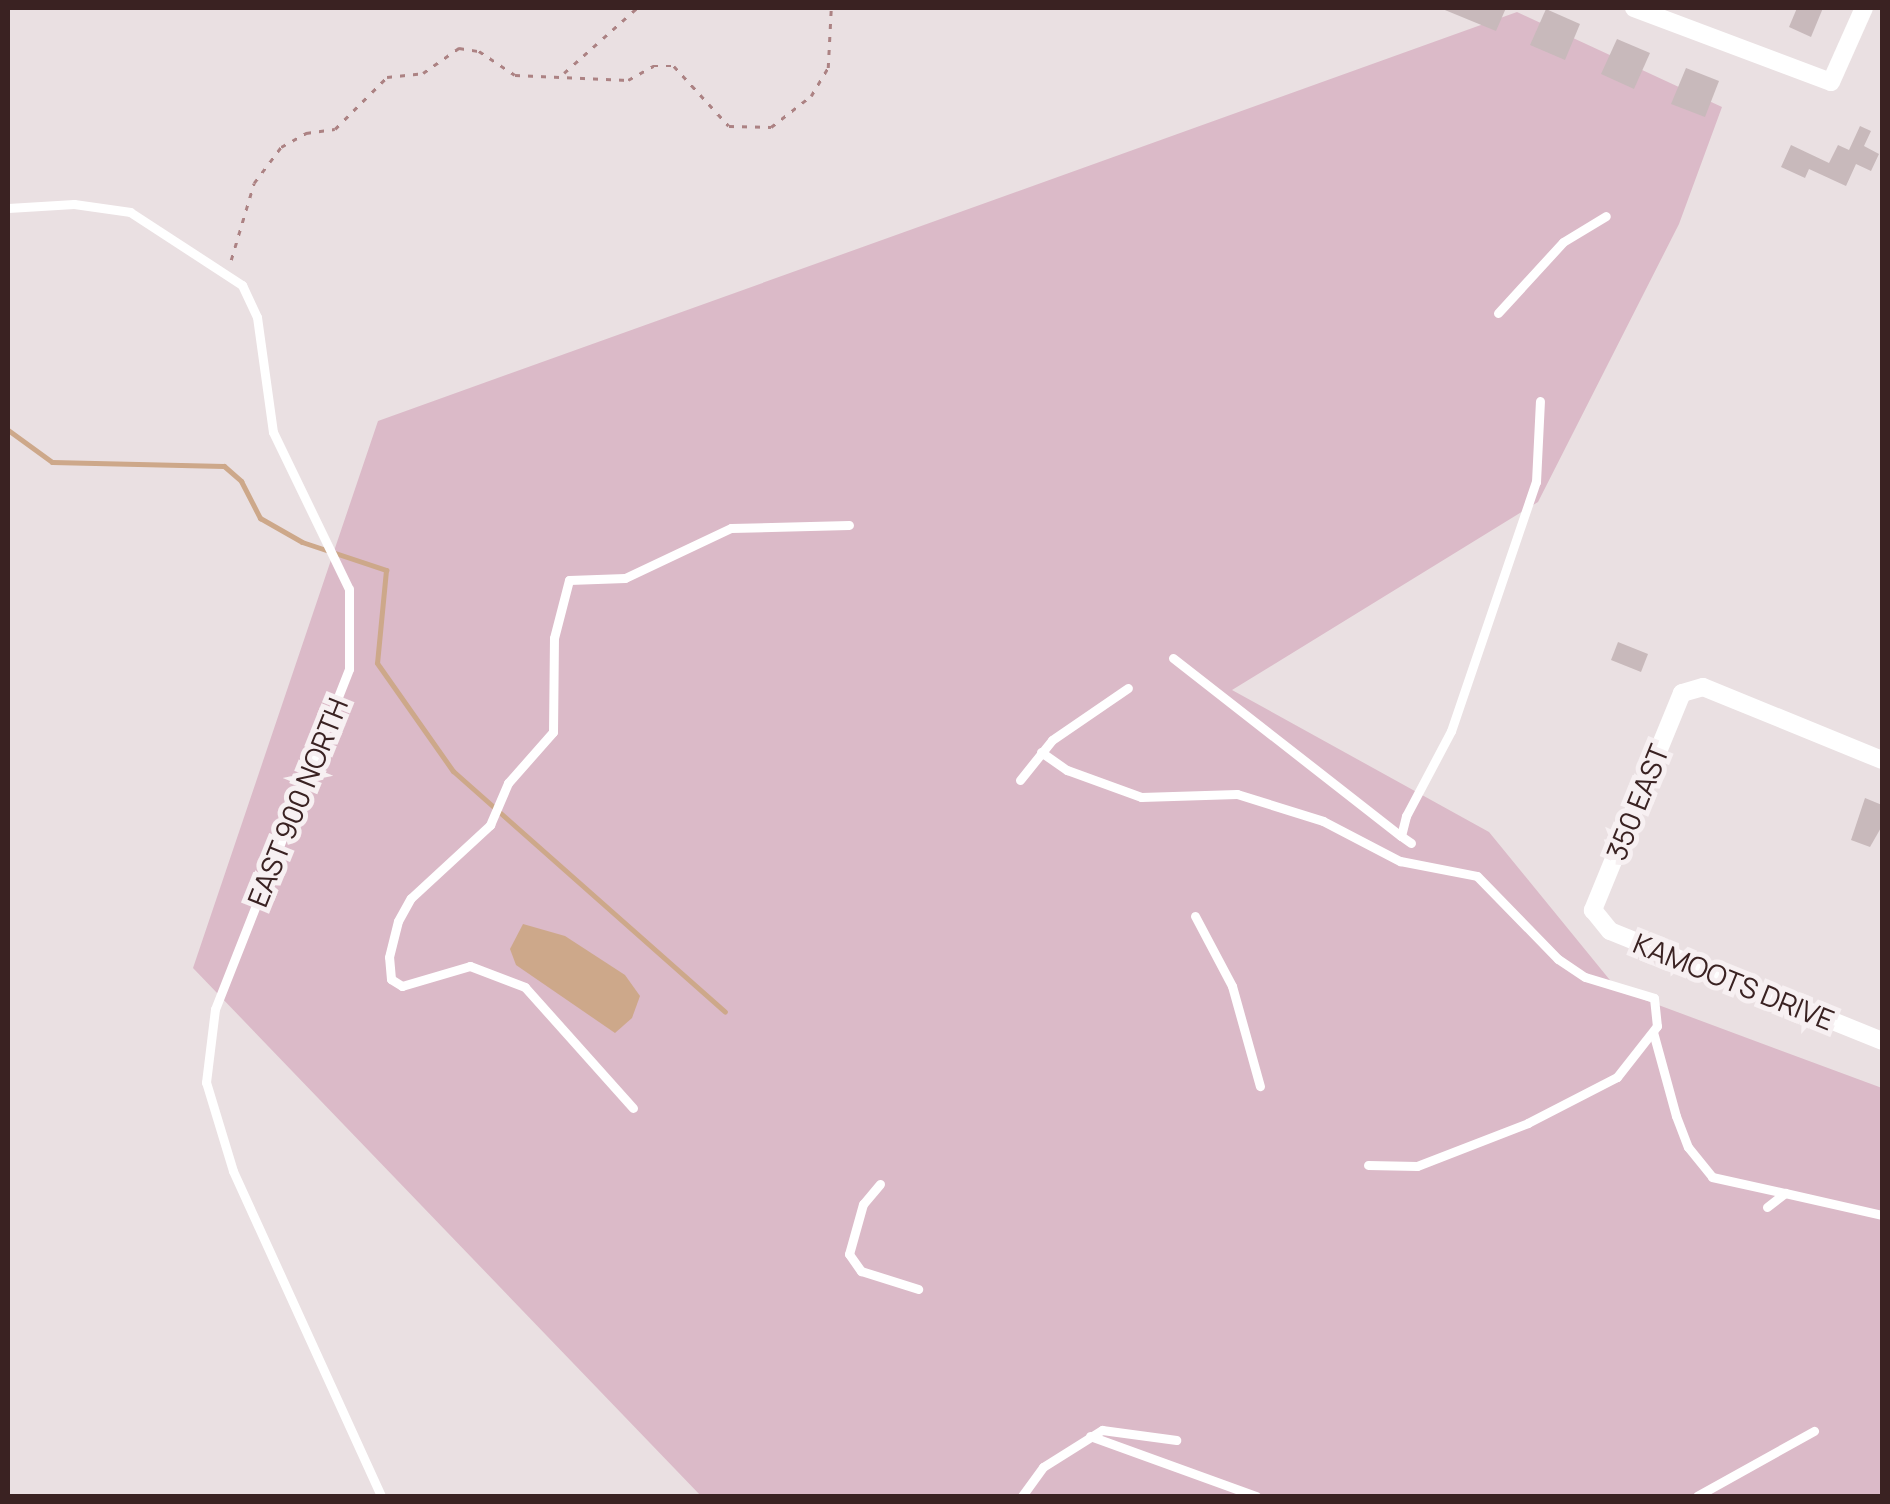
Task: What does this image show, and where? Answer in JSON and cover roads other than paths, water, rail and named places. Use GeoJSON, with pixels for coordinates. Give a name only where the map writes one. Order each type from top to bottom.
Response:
{"type":"FeatureCollection","features":[{"type":"Feature","properties":{"kind":"street"},"geometry":{"type":"LineString","coordinates":[[1634,8],[1831,82],[1864,8]]}},
{"type":"Feature","properties":{"kind":"street","name":"350 EAST"},"geometry":{"type":"LineString","coordinates":[[1593,910],[1682,693],[1703,687],[1882,760]]}},
{"type":"Feature","properties":{"kind":"street","name":"KAMOOTS DRIVE"},"geometry":{"type":"LineString","coordinates":[[1593,910],[1610,932],[1882,1040]]}},
{"type":"Feature","properties":{"kind":"lane","name":"EAST 900 NORTH"},"geometry":{"type":"LineString","coordinates":[[8,208],[118,209],[154,223],[228,271],[254,307],[273,432],[349,589],[352,636],[330,727],[215,1009],[206,1082],[233,1171],[381,1496]]}},
{"type":"Feature","properties":{"kind":"lane"},"geometry":{"type":"LineString","coordinates":[[1498,313],[1549,255],[1606,216]]}},
{"type":"Feature","properties":{"kind":"lane"},"geometry":{"type":"LineString","coordinates":[[1401,836],[1452,731],[1536,482],[1540,401]]}},
{"type":"Feature","properties":{"kind":"lane"},"geometry":{"type":"LineString","coordinates":[[633,1108],[526,988],[470,966],[402,986],[391,979],[388,957],[398,921],[412,898],[490,825],[508,783],[553,732],[554,638],[568,580],[624,578],[731,528],[848,525]]}},
{"type":"Feature","properties":{"kind":"lane"},"geometry":{"type":"LineString","coordinates":[[1173,658],[1411,843]]}},
{"type":"Feature","properties":{"kind":"lane"},"geometry":{"type":"LineString","coordinates":[[1020,780],[1041,752],[1128,688]]}},
{"type":"Feature","properties":{"kind":"lane"},"geometry":{"type":"LineString","coordinates":[[1041,752],[1068,770],[1141,797],[1237,794],[1323,821],[1400,860],[1477,876],[1558,960],[1586,976],[1654,998],[1653,1032],[1676,1116],[1700,1162],[1712,1176],[1882,1215]]}},
{"type":"Feature","properties":{"kind":"lane"},"geometry":{"type":"LineString","coordinates":[[1196,916],[1232,986],[1260,1086]]}},
{"type":"Feature","properties":{"kind":"lane"},"geometry":{"type":"LineString","coordinates":[[1368,1164],[1417,1166],[1528,1123],[1617,1078],[1653,1032]]}},
{"type":"Feature","properties":{"kind":"lane"},"geometry":{"type":"LineString","coordinates":[[880,1184],[863,1204],[849,1254],[860,1271],[918,1288]]}},
{"type":"Feature","properties":{"kind":"lane"},"geometry":{"type":"LineString","coordinates":[[1767,1207],[1786,1193]]}},
{"type":"Feature","properties":{"kind":"lane"},"geometry":{"type":"LineString","coordinates":[[1022,1496],[1044,1467],[1112,1426],[1176,1440]]}},
{"type":"Feature","properties":{"kind":"lane"},"geometry":{"type":"LineString","coordinates":[[1697,1496],[1814,1431]]}},
{"type":"Feature","properties":{"kind":"lane"},"geometry":{"type":"LineString","coordinates":[[1090,1436],[1256,1496]]}},
{"type":"Feature","properties":{"kind":"waterway"},"geometry":{"type":"LineString","coordinates":[[8,430],[52,462],[224,466],[241,481],[260,518],[302,542],[386,570],[377,663],[453,771],[725,1012]]}}]}
